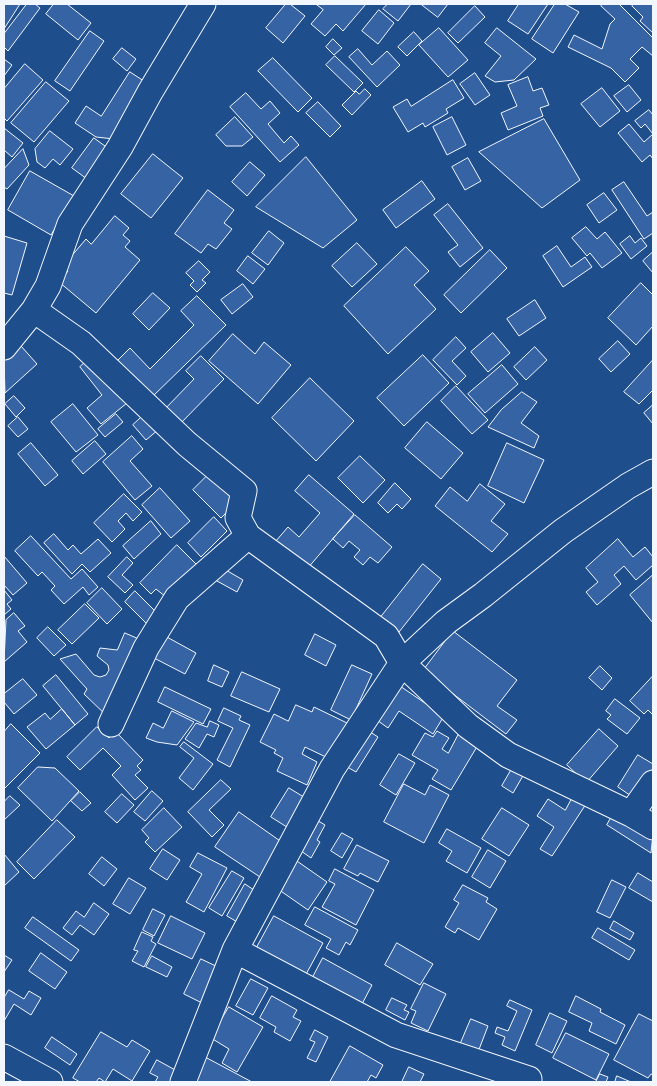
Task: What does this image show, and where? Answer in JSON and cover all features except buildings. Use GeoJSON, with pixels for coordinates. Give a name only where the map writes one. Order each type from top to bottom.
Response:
{"type":"FeatureCollection","features":[{"type":"Feature","properties":{"kind":"street"},"geometry":{"type":"LineString","coordinates":[[4,347],[34,310],[48,286],[70,224],[120,147],[150,92],[203,4]]}},
{"type":"Feature","properties":{"kind":"street"},"geometry":{"type":"LineString","coordinates":[[34,310],[81,344],[187,444],[244,492],[238,518],[248,536],[386,636],[402,663],[468,726],[508,755],[631,814],[653,827]]}},
{"type":"Feature","properties":{"kind":"street"},"geometry":{"type":"LineString","coordinates":[[183,1082],[235,950],[332,769],[402,663],[446,622],[563,531],[628,486],[653,472]]}},
{"type":"Feature","properties":{"kind":"street"},"geometry":{"type":"LineString","coordinates":[[111,724],[146,648],[177,598],[248,536]]}},
{"type":"Feature","properties":{"kind":"street"},"geometry":{"type":"LineString","coordinates":[[631,814],[653,783]]}},
{"type":"Feature","properties":{"kind":"street"},"geometry":{"type":"LineString","coordinates":[[235,950],[396,1035],[529,1080]]}},
{"type":"Feature","properties":{"kind":"street"},"geometry":{"type":"LineString","coordinates":[[4,1058],[50,1082]]}}]}
